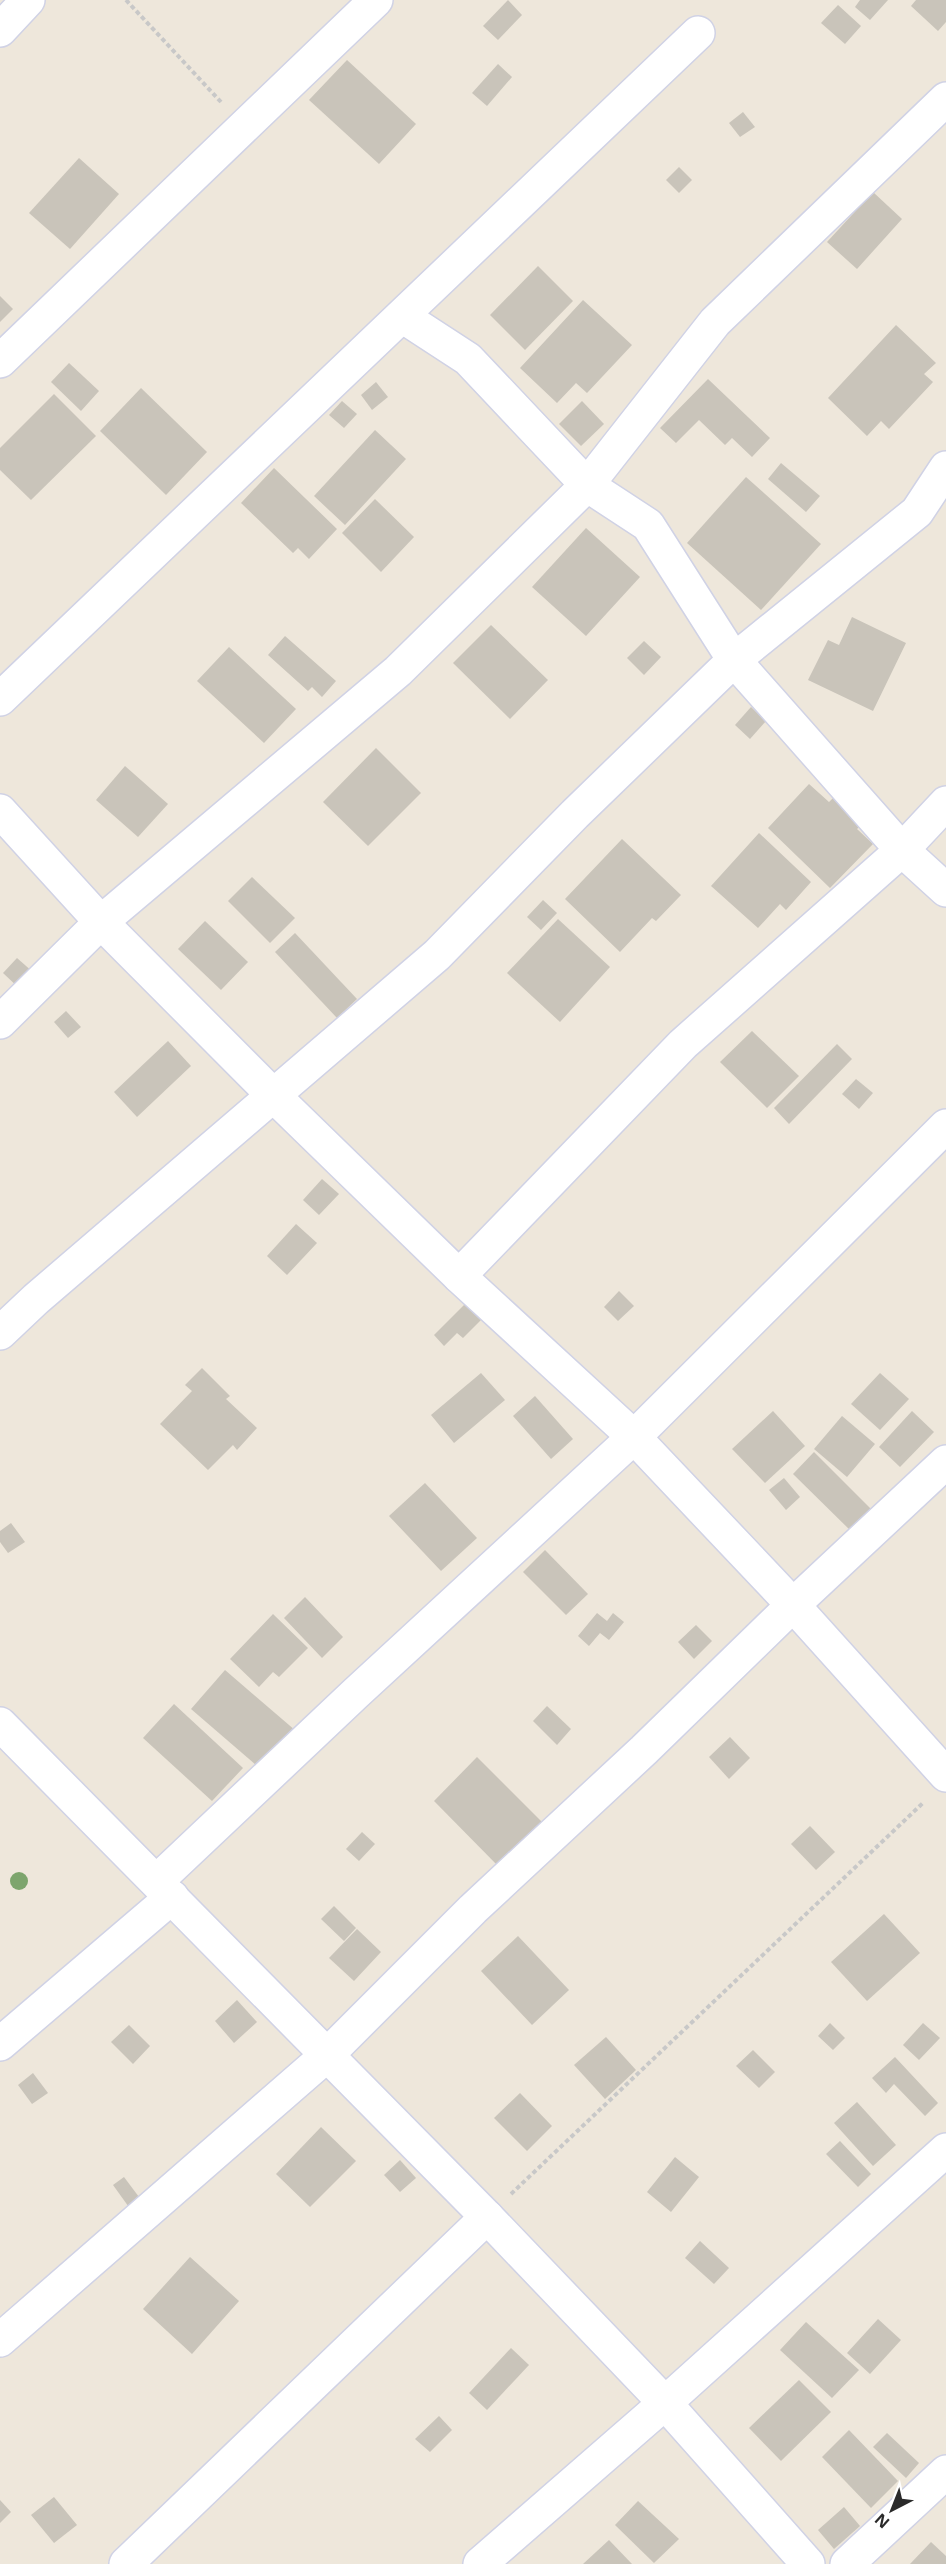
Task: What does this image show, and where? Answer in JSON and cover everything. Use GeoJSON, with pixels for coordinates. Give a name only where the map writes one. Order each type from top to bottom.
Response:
{"type":"FeatureCollection","features":[{"type":"Feature","properties":{"kind":"street"},"geometry":{"type":"LineString","coordinates":[[0,30],[28,0]]}},
{"type":"Feature","properties":{"kind":"street"},"geometry":{"type":"LineString","coordinates":[[0,360],[376,0]]}},
{"type":"Feature","properties":{"kind":"street"},"geometry":{"type":"LineString","coordinates":[[0,699],[698,33]]}},
{"type":"Feature","properties":{"kind":"street"},"geometry":{"type":"LineString","coordinates":[[0,1022],[101,922],[398,671],[587,485],[715,322],[946,99]]}},
{"type":"Feature","properties":{"kind":"street"},"geometry":{"type":"LineString","coordinates":[[402,316],[468,358],[587,485],[648,525],[734,660],[902,850],[946,890]]}},
{"type":"Feature","properties":{"kind":"street"},"geometry":{"type":"LineString","coordinates":[[0,1333],[36,1299],[436,955],[575,814],[734,660],[917,512],[946,468]]}},
{"type":"Feature","properties":{"kind":"street"},"geometry":{"type":"LineString","coordinates":[[459,1276],[683,1044],[902,850],[946,803]]}},
{"type":"Feature","properties":{"kind":"street"},"geometry":{"type":"LineString","coordinates":[[0,811],[101,922],[274,1096],[459,1276],[634,1437],[793,1605],[937,1786]]}},
{"type":"Feature","properties":{"kind":"street"},"geometry":{"type":"LineString","coordinates":[[0,2044],[164,1889],[356,1692],[634,1437],[946,1126]]}},
{"type":"Feature","properties":{"kind":"street"},"geometry":{"type":"LineString","coordinates":[[0,2340],[326,2056],[473,1909],[644,1750],[793,1605],[946,1462]]}},
{"type":"Feature","properties":{"kind":"street"},"geometry":{"type":"LineString","coordinates":[[0,1724],[487,2217],[665,2403],[808,2564]]}},
{"type":"Feature","properties":{"kind":"street"},"geometry":{"type":"LineString","coordinates":[[480,2564],[665,2403],[946,2150]]}},
{"type":"Feature","properties":{"kind":"street"},"geometry":{"type":"LineString","coordinates":[[126,2564],[487,2217]]}},
{"type":"Feature","properties":{"kind":"street"},"geometry":{"type":"LineString","coordinates":[[847,2564],[946,2472]]}},
{"type":"Feature","properties":{"kind":"path"},"geometry":{"type":"LineString","coordinates":[[126,0],[244,127]]}},
{"type":"Feature","properties":{"kind":"path"},"geometry":{"type":"LineString","coordinates":[[487,2217],[937,1786]]}},
{"type":"Feature","properties":{"kind":"building"},"geometry":{"type":"Polygon","coordinates":[[[508,0],[522,15],[498,40],[483,26],[508,0]]]}},
{"type":"Feature","properties":{"kind":"building"},"geometry":{"type":"Polygon","coordinates":[[[860,0],[888,0],[870,20],[855,7],[860,0]]]}},
{"type":"Feature","properties":{"kind":"building"},"geometry":{"type":"Polygon","coordinates":[[[916,0],[946,0],[946,22],[938,31],[911,6],[916,0]]]}},
{"type":"Feature","properties":{"kind":"building"},"geometry":{"type":"Polygon","coordinates":[[[838,5],[861,26],[845,44],[821,23],[838,5]]]}},
{"type":"Feature","properties":{"kind":"building"},"geometry":{"type":"Polygon","coordinates":[[[347,60],[416,124],[379,164],[309,100],[347,60]]]}},
{"type":"Feature","properties":{"kind":"building"},"geometry":{"type":"Polygon","coordinates":[[[498,64],[512,77],[487,106],[472,93],[498,64]]]}},
{"type":"Feature","properties":{"kind":"building"},"geometry":{"type":"Polygon","coordinates":[[[743,112],[755,127],[740,137],[729,123],[743,112]]]}},
{"type":"Feature","properties":{"kind":"building"},"geometry":{"type":"Polygon","coordinates":[[[79,158],[119,194],[70,249],[29,213],[79,158]]]}},
{"type":"Feature","properties":{"kind":"building"},"geometry":{"type":"Polygon","coordinates":[[[679,167],[692,180],[679,193],[666,180],[679,167]]]}},
{"type":"Feature","properties":{"kind":"building"},"geometry":{"type":"Polygon","coordinates":[[[873,192],[902,219],[857,269],[827,242],[873,192]]]}},
{"type":"Feature","properties":{"kind":"building"},"geometry":{"type":"Polygon","coordinates":[[[538,266],[573,301],[525,350],[490,315],[538,266]]]}},
{"type":"Feature","properties":{"kind":"building"},"geometry":{"type":"Polygon","coordinates":[[[0,296],[13,309],[0,322],[0,296]]]}},
{"type":"Feature","properties":{"kind":"building"},"geometry":{"type":"Polygon","coordinates":[[[583,300],[632,345],[587,393],[576,383],[557,403],[520,368],[583,300]]]}},
{"type":"Feature","properties":{"kind":"building"},"geometry":{"type":"Polygon","coordinates":[[[896,325],[936,363],[924,374],[933,382],[889,429],[881,421],[867,436],[828,398],[896,325]]]}},
{"type":"Feature","properties":{"kind":"building"},"geometry":{"type":"Polygon","coordinates":[[[69,363],[99,391],[81,411],[51,382],[69,363]]]}},
{"type":"Feature","properties":{"kind":"building"},"geometry":{"type":"Polygon","coordinates":[[[708,379],[770,438],[752,457],[732,438],[725,445],[699,420],[676,443],[660,428],[708,379]]]}},
{"type":"Feature","properties":{"kind":"building"},"geometry":{"type":"Polygon","coordinates":[[[376,382],[388,397],[372,410],[361,395],[376,382]]]}},
{"type":"Feature","properties":{"kind":"building"},"geometry":{"type":"Polygon","coordinates":[[[141,388],[207,452],[166,495],[100,431],[141,388]]]}},
{"type":"Feature","properties":{"kind":"building"},"geometry":{"type":"Polygon","coordinates":[[[54,394],[96,436],[31,500],[0,470],[0,448],[54,394]]]}},
{"type":"Feature","properties":{"kind":"building"},"geometry":{"type":"Polygon","coordinates":[[[342,401],[357,414],[344,428],[329,415],[342,401]]]}},
{"type":"Feature","properties":{"kind":"building"},"geometry":{"type":"Polygon","coordinates":[[[582,401],[604,424],[581,446],[559,424],[582,401]]]}},
{"type":"Feature","properties":{"kind":"building"},"geometry":{"type":"Polygon","coordinates":[[[375,430],[406,459],[345,525],[314,496],[375,430]]]}},
{"type":"Feature","properties":{"kind":"building"},"geometry":{"type":"Polygon","coordinates":[[[781,463],[820,496],[806,512],[768,479],[781,463]]]}},
{"type":"Feature","properties":{"kind":"building"},"geometry":{"type":"Polygon","coordinates":[[[274,468],[337,529],[309,559],[298,548],[293,553],[241,503],[274,468]]]}},
{"type":"Feature","properties":{"kind":"building"},"geometry":{"type":"Polygon","coordinates":[[[746,477],[821,544],[761,610],[687,543],[746,477]]]}},
{"type":"Feature","properties":{"kind":"building"},"geometry":{"type":"Polygon","coordinates":[[[375,499],[414,537],[381,572],[342,533],[375,499]]]}},
{"type":"Feature","properties":{"kind":"building"},"geometry":{"type":"Polygon","coordinates":[[[586,528],[640,577],[586,636],[532,587],[586,528]]]}},
{"type":"Feature","properties":{"kind":"building"},"geometry":{"type":"Polygon","coordinates":[[[852,617],[906,643],[873,711],[808,680],[828,640],[839,645],[852,617]]]}},
{"type":"Feature","properties":{"kind":"building"},"geometry":{"type":"Polygon","coordinates":[[[491,625],[548,680],[510,719],[453,663],[491,625]]]}},
{"type":"Feature","properties":{"kind":"building"},"geometry":{"type":"Polygon","coordinates":[[[285,636],[336,681],[322,697],[312,687],[308,691],[268,655],[285,636]]]}},
{"type":"Feature","properties":{"kind":"building"},"geometry":{"type":"Polygon","coordinates":[[[644,641],[661,657],[644,675],[627,658],[644,641]]]}},
{"type":"Feature","properties":{"kind":"building"},"geometry":{"type":"Polygon","coordinates":[[[229,647],[296,709],[264,743],[197,681],[229,647]]]}},
{"type":"Feature","properties":{"kind":"building"},"geometry":{"type":"Polygon","coordinates":[[[751,707],[766,721],[750,739],[735,725],[751,707]]]}},
{"type":"Feature","properties":{"kind":"building"},"geometry":{"type":"Polygon","coordinates":[[[376,748],[421,793],[368,846],[323,802],[376,748]]]}},
{"type":"Feature","properties":{"kind":"building"},"geometry":{"type":"Polygon","coordinates":[[[125,766],[168,804],[138,837],[96,800],[125,766]]]}},
{"type":"Feature","properties":{"kind":"building"},"geometry":{"type":"Polygon","coordinates":[[[809,784],[829,802],[840,791],[868,818],[857,829],[873,844],[830,888],[768,828],[809,784]]]}},
{"type":"Feature","properties":{"kind":"building"},"geometry":{"type":"Polygon","coordinates":[[[759,833],[811,882],[786,910],[780,904],[758,928],[711,886],[759,833]]]}},
{"type":"Feature","properties":{"kind":"building"},"geometry":{"type":"Polygon","coordinates":[[[622,839],[681,895],[656,921],[652,918],[620,952],[565,899],[622,839]]]}},
{"type":"Feature","properties":{"kind":"building"},"geometry":{"type":"Polygon","coordinates":[[[252,877],[295,918],[270,943],[228,901],[252,877]]]}},
{"type":"Feature","properties":{"kind":"building"},"geometry":{"type":"Polygon","coordinates":[[[543,900],[557,913],[541,930],[527,917],[543,900]]]}},
{"type":"Feature","properties":{"kind":"building"},"geometry":{"type":"Polygon","coordinates":[[[558,919],[610,967],[560,1022],[507,973],[558,919]]]}},
{"type":"Feature","properties":{"kind":"building"},"geometry":{"type":"Polygon","coordinates":[[[205,921],[248,962],[221,990],[178,949],[205,921]]]}},
{"type":"Feature","properties":{"kind":"building"},"geometry":{"type":"Polygon","coordinates":[[[295,933],[357,999],[337,1018],[275,952],[295,933]]]}},
{"type":"Feature","properties":{"kind":"building"},"geometry":{"type":"Polygon","coordinates":[[[17,958],[34,973],[20,989],[3,973],[17,958]]]}},
{"type":"Feature","properties":{"kind":"building"},"geometry":{"type":"Polygon","coordinates":[[[66,1011],[81,1027],[68,1038],[54,1022],[66,1011]]]}},
{"type":"Feature","properties":{"kind":"building"},"geometry":{"type":"Polygon","coordinates":[[[752,1031],[799,1076],[767,1108],[720,1062],[752,1031]]]}},
{"type":"Feature","properties":{"kind":"building"},"geometry":{"type":"Polygon","coordinates":[[[168,1041],[191,1066],[137,1117],[114,1092],[168,1041]]]}},
{"type":"Feature","properties":{"kind":"building"},"geometry":{"type":"Polygon","coordinates":[[[837,1044],[852,1059],[789,1124],[774,1108],[837,1044]]]}},
{"type":"Feature","properties":{"kind":"building"},"geometry":{"type":"Polygon","coordinates":[[[856,1079],[873,1093],[859,1109],[842,1094],[856,1079]]]}},
{"type":"Feature","properties":{"kind":"building"},"geometry":{"type":"Polygon","coordinates":[[[322,1179],[339,1194],[319,1215],[303,1200],[322,1179]]]}},
{"type":"Feature","properties":{"kind":"building"},"geometry":{"type":"Polygon","coordinates":[[[296,1224],[317,1243],[287,1275],[267,1256],[296,1224]]]}},
{"type":"Feature","properties":{"kind":"building"},"geometry":{"type":"Polygon","coordinates":[[[619,1291],[634,1306],[618,1321],[604,1307],[619,1291]]]}},
{"type":"Feature","properties":{"kind":"building"},"geometry":{"type":"Polygon","coordinates":[[[471,1298],[487,1314],[463,1338],[457,1333],[444,1346],[434,1335],[471,1298]]]}},
{"type":"Feature","properties":{"kind":"building"},"geometry":{"type":"Polygon","coordinates":[[[202,1368],[230,1396],[226,1399],[257,1428],[237,1450],[233,1445],[208,1470],[160,1424],[192,1391],[185,1385],[202,1368]]]}},
{"type":"Feature","properties":{"kind":"building"},"geometry":{"type":"Polygon","coordinates":[[[481,1373],[505,1400],[454,1443],[431,1415],[481,1373]]]}},
{"type":"Feature","properties":{"kind":"building"},"geometry":{"type":"Polygon","coordinates":[[[880,1373],[909,1399],[880,1430],[851,1404],[880,1373]]]}},
{"type":"Feature","properties":{"kind":"building"},"geometry":{"type":"Polygon","coordinates":[[[535,1396],[573,1439],[551,1459],[513,1416],[535,1396]]]}},
{"type":"Feature","properties":{"kind":"building"},"geometry":{"type":"Polygon","coordinates":[[[773,1411],[805,1446],[765,1483],[732,1449],[773,1411]]]}},
{"type":"Feature","properties":{"kind":"building"},"geometry":{"type":"Polygon","coordinates":[[[912,1411],[934,1432],[900,1467],[879,1447],[912,1411]]]}},
{"type":"Feature","properties":{"kind":"building"},"geometry":{"type":"Polygon","coordinates":[[[842,1416],[875,1444],[847,1477],[814,1449],[842,1416]]]}},
{"type":"Feature","properties":{"kind":"building"},"geometry":{"type":"Polygon","coordinates":[[[814,1452],[876,1514],[855,1535],[793,1474],[814,1452]]]}},
{"type":"Feature","properties":{"kind":"building"},"geometry":{"type":"Polygon","coordinates":[[[784,1478],[800,1497],[786,1510],[769,1490],[784,1478]]]}},
{"type":"Feature","properties":{"kind":"building"},"geometry":{"type":"Polygon","coordinates":[[[425,1483],[477,1538],[441,1571],[389,1516],[425,1483]]]}},
{"type":"Feature","properties":{"kind":"building"},"geometry":{"type":"Polygon","coordinates":[[[11,1523],[25,1542],[8,1553],[0,1542],[0,1531],[11,1523]]]}},
{"type":"Feature","properties":{"kind":"building"},"geometry":{"type":"Polygon","coordinates":[[[545,1550],[588,1594],[566,1615],[523,1572],[545,1550]]]}},
{"type":"Feature","properties":{"kind":"building"},"geometry":{"type":"Polygon","coordinates":[[[305,1597],[343,1637],[322,1658],[284,1618],[305,1597]]]}},
{"type":"Feature","properties":{"kind":"building"},"geometry":{"type":"Polygon","coordinates":[[[597,1613],[607,1621],[613,1613],[624,1622],[609,1640],[600,1633],[589,1646],[578,1636],[597,1613]]]}},
{"type":"Feature","properties":{"kind":"building"},"geometry":{"type":"Polygon","coordinates":[[[273,1614],[308,1648],[279,1677],[273,1672],[259,1687],[230,1659],[273,1614]]]}},
{"type":"Feature","properties":{"kind":"building"},"geometry":{"type":"Polygon","coordinates":[[[696,1625],[712,1641],[694,1659],[678,1642],[696,1625]]]}},
{"type":"Feature","properties":{"kind":"building"},"geometry":{"type":"Polygon","coordinates":[[[225,1670],[296,1731],[263,1771],[191,1709],[225,1670]]]}},
{"type":"Feature","properties":{"kind":"building"},"geometry":{"type":"Polygon","coordinates":[[[174,1704],[243,1768],[212,1801],[143,1738],[174,1704]]]}},
{"type":"Feature","properties":{"kind":"building"},"geometry":{"type":"Polygon","coordinates":[[[547,1706],[571,1729],[557,1745],[533,1721],[547,1706]]]}},
{"type":"Feature","properties":{"kind":"building"},"geometry":{"type":"Polygon","coordinates":[[[730,1737],[750,1758],[729,1779],[709,1757],[730,1737]]]}},
{"type":"Feature","properties":{"kind":"building"},"geometry":{"type":"Polygon","coordinates":[[[477,1757],[544,1824],[500,1868],[434,1801],[477,1757]]]}},
{"type":"Feature","properties":{"kind":"building"},"geometry":{"type":"Polygon","coordinates":[[[810,1826],[835,1852],[816,1870],[791,1844],[810,1826]]]}},
{"type":"Feature","properties":{"kind":"building"},"geometry":{"type":"Polygon","coordinates":[[[362,1832],[375,1844],[359,1861],[346,1849],[362,1832]]]}},
{"type":"Feature","properties":{"kind":"building"},"geometry":{"type":"Polygon","coordinates":[[[334,1906],[356,1928],[344,1941],[321,1919],[334,1906]]]}},
{"type":"Feature","properties":{"kind":"building"},"geometry":{"type":"Polygon","coordinates":[[[884,1914],[920,1953],[867,2001],[831,1962],[884,1914]]]}},
{"type":"Feature","properties":{"kind":"building"},"geometry":{"type":"Polygon","coordinates":[[[357,1929],[381,1952],[354,1981],[329,1958],[357,1929]]]}},
{"type":"Feature","properties":{"kind":"building"},"geometry":{"type":"Polygon","coordinates":[[[518,1936],[569,1990],[532,2025],[481,1971],[518,1936]]]}},
{"type":"Feature","properties":{"kind":"building"},"geometry":{"type":"Polygon","coordinates":[[[237,2000],[257,2022],[234,2043],[215,2021],[237,2000]]]}},
{"type":"Feature","properties":{"kind":"building"},"geometry":{"type":"Polygon","coordinates":[[[830,2023],[845,2038],[833,2050],[818,2036],[830,2023]]]}},
{"type":"Feature","properties":{"kind":"building"},"geometry":{"type":"Polygon","coordinates":[[[923,2023],[940,2038],[919,2060],[903,2045],[923,2023]]]}},
{"type":"Feature","properties":{"kind":"building"},"geometry":{"type":"Polygon","coordinates":[[[129,2025],[150,2046],[133,2064],[111,2042],[129,2025]]]}},
{"type":"Feature","properties":{"kind":"building"},"geometry":{"type":"Polygon","coordinates":[[[606,2037],[636,2070],[605,2099],[574,2065],[606,2037]]]}},
{"type":"Feature","properties":{"kind":"building"},"geometry":{"type":"Polygon","coordinates":[[[753,2050],[775,2072],[759,2088],[736,2066],[753,2050]]]}},
{"type":"Feature","properties":{"kind":"building"},"geometry":{"type":"Polygon","coordinates":[[[895,2057],[938,2103],[925,2116],[894,2084],[886,2093],[872,2078],[895,2057]]]}},
{"type":"Feature","properties":{"kind":"building"},"geometry":{"type":"Polygon","coordinates":[[[33,2073],[48,2093],[32,2104],[18,2085],[33,2073]]]}},
{"type":"Feature","properties":{"kind":"building"},"geometry":{"type":"Polygon","coordinates":[[[520,2093],[552,2126],[527,2151],[494,2118],[520,2093]]]}},
{"type":"Feature","properties":{"kind":"building"},"geometry":{"type":"Polygon","coordinates":[[[857,2102],[896,2145],[873,2166],[834,2123],[857,2102]]]}},
{"type":"Feature","properties":{"kind":"building"},"geometry":{"type":"Polygon","coordinates":[[[321,2127],[356,2161],[310,2207],[276,2174],[321,2127]]]}},
{"type":"Feature","properties":{"kind":"building"},"geometry":{"type":"Polygon","coordinates":[[[840,2141],[871,2174],[858,2187],[826,2154],[840,2141]]]}},
{"type":"Feature","properties":{"kind":"building"},"geometry":{"type":"Polygon","coordinates":[[[675,2157],[699,2177],[671,2212],[647,2192],[675,2157]]]}},
{"type":"Feature","properties":{"kind":"building"},"geometry":{"type":"Polygon","coordinates":[[[400,2160],[416,2178],[400,2192],[384,2175],[400,2160]]]}},
{"type":"Feature","properties":{"kind":"building"},"geometry":{"type":"Polygon","coordinates":[[[124,2177],[142,2201],[131,2210],[113,2185],[124,2177]]]}},
{"type":"Feature","properties":{"kind":"building"},"geometry":{"type":"Polygon","coordinates":[[[700,2241],[729,2268],[714,2284],[685,2258],[700,2241]]]}},
{"type":"Feature","properties":{"kind":"building"},"geometry":{"type":"Polygon","coordinates":[[[190,2257],[239,2301],[192,2354],[143,2309],[190,2257]]]}},
{"type":"Feature","properties":{"kind":"building"},"geometry":{"type":"Polygon","coordinates":[[[878,2319],[901,2340],[870,2374],[847,2353],[878,2319]]]}},
{"type":"Feature","properties":{"kind":"building"},"geometry":{"type":"Polygon","coordinates":[[[806,2322],[859,2370],[832,2398],[780,2350],[806,2322]]]}},
{"type":"Feature","properties":{"kind":"building"},"geometry":{"type":"Polygon","coordinates":[[[511,2348],[529,2365],[487,2410],[469,2393],[511,2348]]]}},
{"type":"Feature","properties":{"kind":"building"},"geometry":{"type":"Polygon","coordinates":[[[799,2380],[831,2412],[781,2461],[749,2428],[799,2380]]]}},
{"type":"Feature","properties":{"kind":"building"},"geometry":{"type":"Polygon","coordinates":[[[439,2416],[452,2430],[430,2452],[415,2439],[439,2416]]]}},
{"type":"Feature","properties":{"kind":"building"},"geometry":{"type":"Polygon","coordinates":[[[849,2430],[898,2481],[871,2508],[822,2457],[849,2430]]]}},
{"type":"Feature","properties":{"kind":"building"},"geometry":{"type":"Polygon","coordinates":[[[887,2433],[919,2463],[906,2478],[873,2447],[887,2433]]]}},
{"type":"Feature","properties":{"kind":"building"},"geometry":{"type":"Polygon","coordinates":[[[54,2497],[77,2525],[54,2543],[31,2515],[54,2497]]]}},
{"type":"Feature","properties":{"kind":"building"},"geometry":{"type":"Polygon","coordinates":[[[0,2500],[11,2512],[0,2523],[0,2500]]]}},
{"type":"Feature","properties":{"kind":"building"},"geometry":{"type":"Polygon","coordinates":[[[638,2501],[679,2539],[654,2563],[615,2525],[638,2501]]]}},
{"type":"Feature","properties":{"kind":"building"},"geometry":{"type":"Polygon","coordinates":[[[844,2507],[860,2526],[834,2549],[818,2530],[844,2507]]]}},
{"type":"Feature","properties":{"kind":"building"},"geometry":{"type":"Polygon","coordinates":[[[609,2540],[632,2564],[583,2564],[609,2540]]]}},
{"type":"Feature","properties":{"kind":"building"},"geometry":{"type":"Polygon","coordinates":[[[931,2542],[946,2556],[946,2564],[910,2564],[931,2542]]]}}]}
